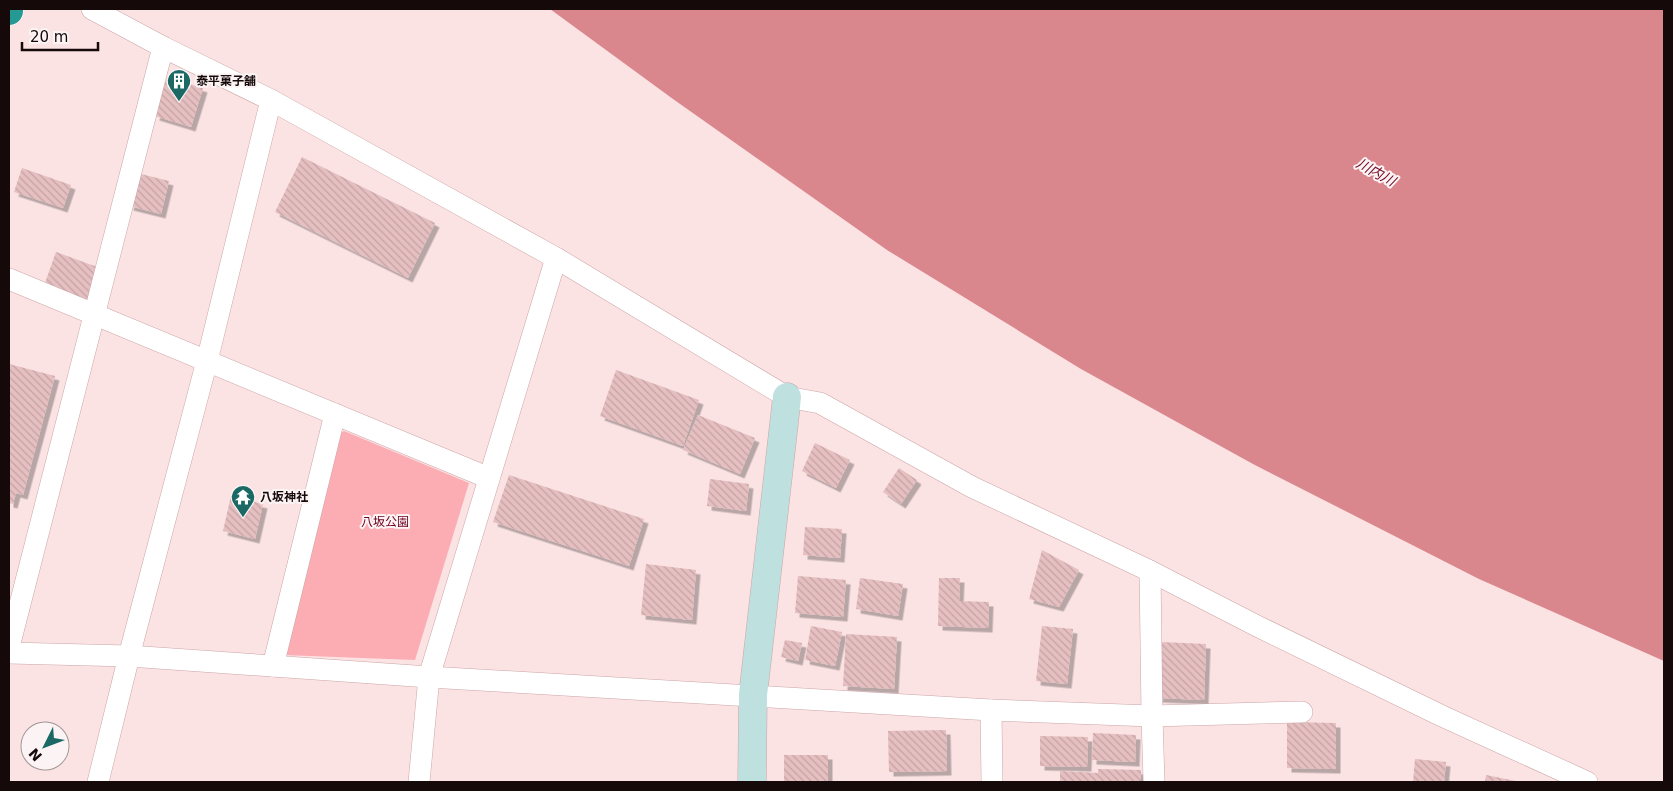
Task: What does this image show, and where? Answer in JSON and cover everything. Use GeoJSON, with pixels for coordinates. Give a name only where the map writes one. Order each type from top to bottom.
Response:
{"type":"FeatureCollection","features":[{"type":"Feature","properties":{"kind":"street"},"geometry":{"type":"LineString","coordinates":[[92,9],[163,47],[271,100],[556,258],[787,397],[820,403],[972,487],[1150,571],[1258,627],[1424,708],[1587,782]]}},
{"type":"Feature","properties":{"kind":"street"},"geometry":{"type":"LineString","coordinates":[[9,647],[163,47]]}},
{"type":"Feature","properties":{"kind":"street"},"geometry":{"type":"LineString","coordinates":[[98,782],[129,656],[207,361],[271,100]]}},
{"type":"Feature","properties":{"kind":"street"},"geometry":{"type":"LineString","coordinates":[[419,782],[429,677],[556,258]]}},
{"type":"Feature","properties":{"kind":"street"},"geometry":{"type":"LineString","coordinates":[[9,278],[489,478]]}},
{"type":"Feature","properties":{"kind":"street"},"geometry":{"type":"LineString","coordinates":[[752,782],[753,695],[787,397]]}},
{"type":"Feature","properties":{"kind":"street"},"geometry":{"type":"LineString","coordinates":[[273,666],[335,414]]}},
{"type":"Feature","properties":{"kind":"street"},"geometry":{"type":"LineString","coordinates":[[1150,571],[1154,782]]}},
{"type":"Feature","properties":{"kind":"street"},"geometry":{"type":"LineString","coordinates":[[9,653],[129,656],[429,677],[991,710],[1152,716],[1302,712]]}},
{"type":"Feature","properties":{"kind":"street"},"geometry":{"type":"LineString","coordinates":[[991,710],[992,782]]}},
{"type":"Feature","properties":{"kind":"green space","name":"八坂公園"},"geometry":{"type":"Polygon","coordinates":[[[344,431],[469,483],[415,660],[284,655],[336,436],[344,431]]]}},
{"type":"Feature","properties":{"kind":"water","name":"川内川"},"geometry":{"type":"Polygon","coordinates":[[[550,9],[1664,9],[1664,661],[1479,579],[1253,464],[1081,369],[887,250],[673,99],[550,9]]]}},
{"type":"Feature","properties":{"kind":"building","name":"泰平菓子舗"},"geometry":{"type":"Polygon","coordinates":[[[167,77],[203,88],[191,127],[155,116],[167,77]]]}},
{"type":"Feature","properties":{"kind":"building"},"geometry":{"type":"Polygon","coordinates":[[[302,157],[435,223],[408,278],[275,212],[302,157]]]}},
{"type":"Feature","properties":{"kind":"building"},"geometry":{"type":"Polygon","coordinates":[[[22,168],[71,185],[63,208],[14,192],[22,168]]]}},
{"type":"Feature","properties":{"kind":"building"},"geometry":{"type":"Polygon","coordinates":[[[137,173],[169,181],[161,214],[129,206],[137,173]]]}},
{"type":"Feature","properties":{"kind":"building"},"geometry":{"type":"Polygon","coordinates":[[[56,252],[100,268],[88,300],[45,283],[56,252]]]}},
{"type":"Feature","properties":{"kind":"building"},"geometry":{"type":"Polygon","coordinates":[[[9,364],[55,376],[23,495],[16,493],[13,504],[9,503],[9,364]]]}},
{"type":"Feature","properties":{"kind":"building"},"geometry":{"type":"Polygon","coordinates":[[[616,370],[699,400],[683,446],[600,416],[616,370]]]}},
{"type":"Feature","properties":{"kind":"building"},"geometry":{"type":"Polygon","coordinates":[[[698,415],[755,438],[740,474],[683,450],[698,415]]]}},
{"type":"Feature","properties":{"kind":"building"},"geometry":{"type":"Polygon","coordinates":[[[815,443],[850,460],[836,488],[802,471],[815,443]]]}},
{"type":"Feature","properties":{"kind":"building"},"geometry":{"type":"Polygon","coordinates":[[[899,468],[917,480],[901,504],[883,492],[899,468]]]}},
{"type":"Feature","properties":{"kind":"building"},"geometry":{"type":"Polygon","coordinates":[[[509,475],[644,519],[629,566],[493,522],[509,475]]]}},
{"type":"Feature","properties":{"kind":"building"},"geometry":{"type":"Polygon","coordinates":[[[710,479],[749,484],[746,511],[707,506],[710,479]]]}},
{"type":"Feature","properties":{"kind":"building","name":"八坂神社"},"geometry":{"type":"Polygon","coordinates":[[[231,496],[263,504],[255,539],[223,531],[231,496]]]}},
{"type":"Feature","properties":{"kind":"building"},"geometry":{"type":"Polygon","coordinates":[[[805,527],[842,529],[840,558],[803,555],[805,527]]]}},
{"type":"Feature","properties":{"kind":"building"},"geometry":{"type":"Polygon","coordinates":[[[1042,550],[1079,570],[1059,607],[1029,599],[1042,550]]]}},
{"type":"Feature","properties":{"kind":"building"},"geometry":{"type":"Polygon","coordinates":[[[646,564],[696,570],[692,620],[641,615],[646,564]]]}},
{"type":"Feature","properties":{"kind":"building"},"geometry":{"type":"Polygon","coordinates":[[[798,576],[846,580],[843,617],[795,613],[798,576]]]}},
{"type":"Feature","properties":{"kind":"building"},"geometry":{"type":"Polygon","coordinates":[[[860,578],[903,584],[898,616],[856,609],[860,578]]]}},
{"type":"Feature","properties":{"kind":"building"},"geometry":{"type":"Polygon","coordinates":[[[939,578],[960,578],[959,601],[989,602],[988,628],[938,626],[939,578]]]}},
{"type":"Feature","properties":{"kind":"building"},"geometry":{"type":"Polygon","coordinates":[[[811,626],[842,632],[835,666],[805,660],[811,626]]]}},
{"type":"Feature","properties":{"kind":"building"},"geometry":{"type":"Polygon","coordinates":[[[1042,626],[1073,629],[1067,684],[1036,681],[1042,626]]]}},
{"type":"Feature","properties":{"kind":"building"},"geometry":{"type":"Polygon","coordinates":[[[846,634],[897,637],[894,689],[843,686],[846,634]]]}},
{"type":"Feature","properties":{"kind":"building"},"geometry":{"type":"Polygon","coordinates":[[[785,640],[802,643],[798,661],[781,657],[785,640]]]}},
{"type":"Feature","properties":{"kind":"building"},"geometry":{"type":"Polygon","coordinates":[[[1161,642],[1206,644],[1204,700],[1158,698],[1161,642]]]}},
{"type":"Feature","properties":{"kind":"building"},"geometry":{"type":"Polygon","coordinates":[[[1287,722],[1336,723],[1336,769],[1287,768],[1287,722]]]}},
{"type":"Feature","properties":{"kind":"building"},"geometry":{"type":"Polygon","coordinates":[[[946,730],[947,771],[889,772],[888,731],[946,730]]]}},
{"type":"Feature","properties":{"kind":"building"},"geometry":{"type":"Polygon","coordinates":[[[1093,733],[1136,735],[1135,762],[1092,760],[1093,733]]]}},
{"type":"Feature","properties":{"kind":"building"},"geometry":{"type":"Polygon","coordinates":[[[1040,736],[1088,737],[1087,767],[1040,766],[1040,736]]]}},
{"type":"Feature","properties":{"kind":"building"},"geometry":{"type":"Polygon","coordinates":[[[784,755],[828,755],[828,782],[784,782],[784,755]]]}},
{"type":"Feature","properties":{"kind":"building"},"geometry":{"type":"Polygon","coordinates":[[[1415,759],[1446,762],[1444,782],[1413,782],[1415,759]]]}},
{"type":"Feature","properties":{"kind":"building"},"geometry":{"type":"Polygon","coordinates":[[[1098,769],[1141,770],[1141,782],[1060,782],[1060,771],[1098,773],[1098,769]]]}},
{"type":"Feature","properties":{"kind":"building"},"geometry":{"type":"Polygon","coordinates":[[[1486,775],[1516,781],[1516,782],[1485,782],[1486,775]]]}},
{"type":"Feature","properties":{"kind":"place","name":"泰平菓子舗"},"geometry":{"type":"Point","coordinates":[179,102]}},
{"type":"Feature","properties":{"kind":"place","name":"八坂神社"},"geometry":{"type":"Point","coordinates":[243,518]}}]}
